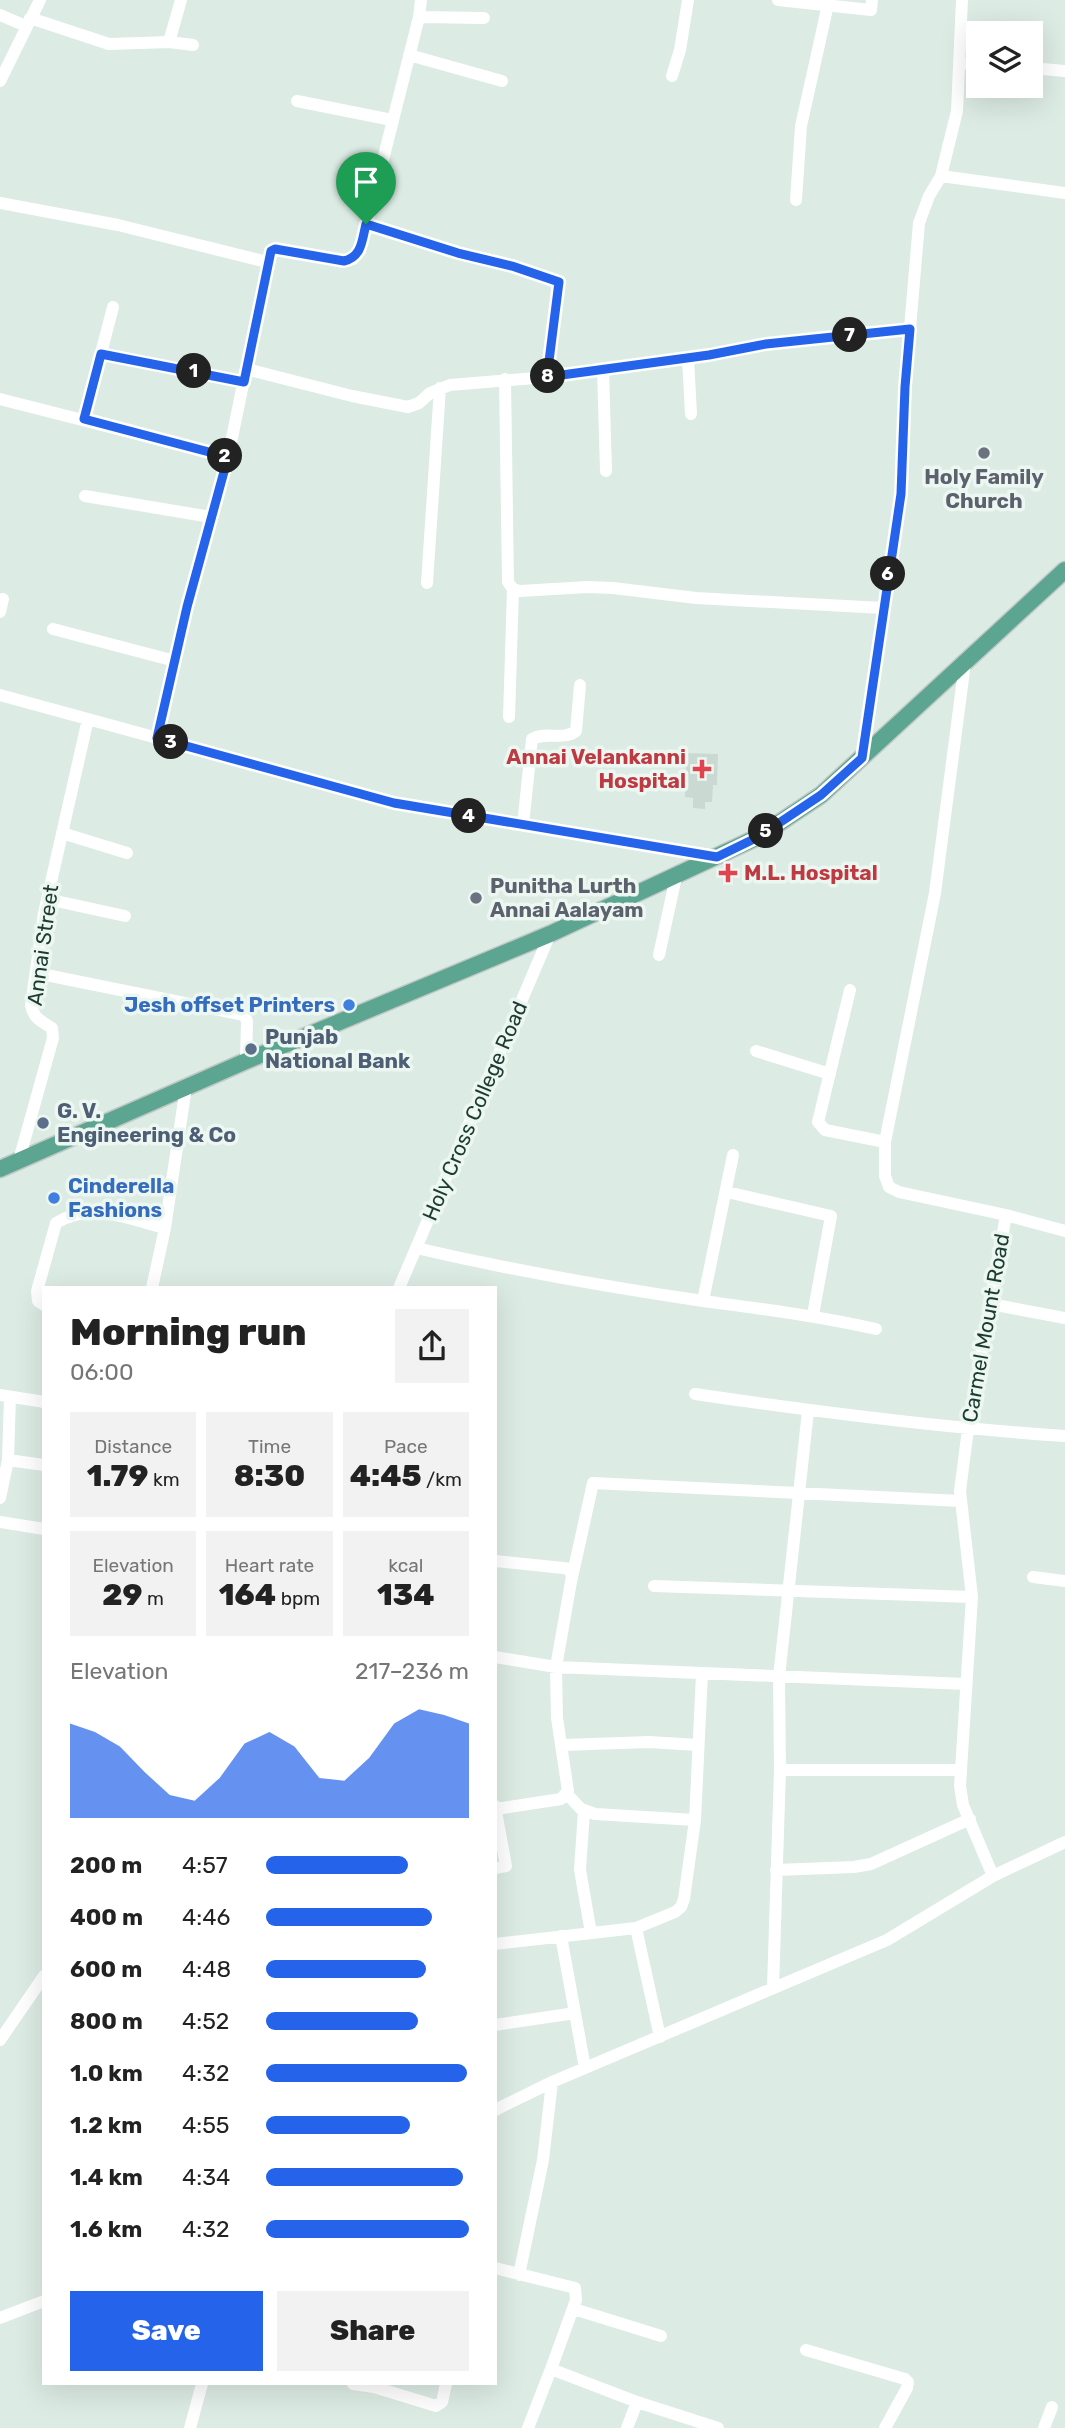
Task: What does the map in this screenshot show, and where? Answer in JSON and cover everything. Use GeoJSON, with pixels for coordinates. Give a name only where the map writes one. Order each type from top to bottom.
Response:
{"type":"FeatureCollection","features":[{"type":"Feature","properties":{"kind":"main road"},"geometry":{"type":"LineString","coordinates":[[0,1168],[550,934],[758,837],[821,795],[1065,570]]}},
{"type":"Feature","properties":{"kind":"street"},"geometry":{"type":"LineString","coordinates":[[0,81],[40,0]]}},
{"type":"Feature","properties":{"kind":"street"},"geometry":{"type":"LineString","coordinates":[[169,42],[181,0]]}},
{"type":"Feature","properties":{"kind":"street"},"geometry":{"type":"LineString","coordinates":[[157,738],[228,457],[267,262],[271,251],[275,249],[344,261],[353,259],[360,251],[421,0]]}},
{"type":"Feature","properties":{"kind":"street"},"geometry":{"type":"LineString","coordinates":[[672,76],[680,50],[688,0]]}},
{"type":"Feature","properties":{"kind":"street"},"geometry":{"type":"LineString","coordinates":[[778,0],[828,3],[871,10],[872,0]]}},
{"type":"Feature","properties":{"kind":"street"},"geometry":{"type":"LineString","coordinates":[[862,758],[901,494],[905,387],[919,223],[929,196],[941,176],[957,111],[962,0]]}},
{"type":"Feature","properties":{"kind":"street"},"geometry":{"type":"LineString","coordinates":[[796,200],[801,126],[828,3]]}},
{"type":"Feature","properties":{"kind":"street"},"geometry":{"type":"LineString","coordinates":[[0,15],[109,44],[169,42],[193,46]]}},
{"type":"Feature","properties":{"kind":"street"},"geometry":{"type":"LineString","coordinates":[[419,17],[484,18]]}},
{"type":"Feature","properties":{"kind":"street"},"geometry":{"type":"LineString","coordinates":[[409,55],[502,81]]}},
{"type":"Feature","properties":{"kind":"street"},"geometry":{"type":"LineString","coordinates":[[959,63],[966,64]]}},
{"type":"Feature","properties":{"kind":"street"},"geometry":{"type":"LineString","coordinates":[[1043,69],[1065,71]]}},
{"type":"Feature","properties":{"kind":"street"},"geometry":{"type":"LineString","coordinates":[[297,102],[392,120]]}},
{"type":"Feature","properties":{"kind":"street"},"geometry":{"type":"LineString","coordinates":[[941,176],[1065,193]]}},
{"type":"Feature","properties":{"kind":"street"},"geometry":{"type":"LineString","coordinates":[[0,203],[118,225],[267,262]]}},
{"type":"Feature","properties":{"kind":"street"},"geometry":{"type":"LineString","coordinates":[[366,224],[559,282],[547,377]]}},
{"type":"Feature","properties":{"kind":"street"},"geometry":{"type":"LineString","coordinates":[[84,419],[113,307]]}},
{"type":"Feature","properties":{"kind":"street"},"geometry":{"type":"LineString","coordinates":[[101,354],[245,376],[408,407],[450,384],[547,377],[688,358],[766,344],[910,329]]}},
{"type":"Feature","properties":{"kind":"street"},"geometry":{"type":"LineString","coordinates":[[688,358],[691,414]]}},
{"type":"Feature","properties":{"kind":"street"},"geometry":{"type":"LineString","coordinates":[[603,369],[606,471]]}},
{"type":"Feature","properties":{"kind":"street"},"geometry":{"type":"LineString","coordinates":[[505,379],[508,582],[513,589],[509,717]]}},
{"type":"Feature","properties":{"kind":"street"},"geometry":{"type":"LineString","coordinates":[[427,583],[440,388]]}},
{"type":"Feature","properties":{"kind":"street"},"geometry":{"type":"LineString","coordinates":[[0,399],[228,457]]}},
{"type":"Feature","properties":{"kind":"street"},"geometry":{"type":"LineString","coordinates":[[85,496],[211,517]]}},
{"type":"Feature","properties":{"kind":"street"},"geometry":{"type":"LineString","coordinates":[[513,589],[613,588],[696,598],[883,608]]}},
{"type":"Feature","properties":{"kind":"street"},"geometry":{"type":"LineString","coordinates":[[53,629],[175,662]]}},
{"type":"Feature","properties":{"kind":"street","name":"Carmel Mount Road"},"geometry":{"type":"LineString","coordinates":[[965,663],[935,893],[885,1143],[886,1180],[893,1190],[1006,1215],[968,1429],[960,1491],[972,1597],[961,1795],[993,1876]]}},
{"type":"Feature","properties":{"kind":"street"},"geometry":{"type":"LineString","coordinates":[[523,825],[532,739],[537,736],[567,736],[576,731],[580,685]]}},
{"type":"Feature","properties":{"kind":"street"},"geometry":{"type":"LineString","coordinates":[[0,695],[394,803],[717,857]]}},
{"type":"Feature","properties":{"kind":"street","name":"Annai Street"},"geometry":{"type":"LineString","coordinates":[[19,1160],[53,1038],[52,1028],[32,1013],[36,973],[47,899],[88,719]]}},
{"type":"Feature","properties":{"kind":"street"},"geometry":{"type":"LineString","coordinates":[[62,834],[127,853]]}},
{"type":"Feature","properties":{"kind":"street"},"geometry":{"type":"LineString","coordinates":[[659,955],[676,877]]}},
{"type":"Feature","properties":{"kind":"street"},"geometry":{"type":"LineString","coordinates":[[47,899],[125,916]]}},
{"type":"Feature","properties":{"kind":"street","name":"Holy Cross College Road"},"geometry":{"type":"LineString","coordinates":[[400,1286],[550,934]]}},
{"type":"Feature","properties":{"kind":"street"},"geometry":{"type":"LineString","coordinates":[[36,973],[241,1014],[247,1021],[247,1061]]}},
{"type":"Feature","properties":{"kind":"street"},"geometry":{"type":"LineString","coordinates":[[850,990],[818,1119],[821,1128],[885,1143]]}},
{"type":"Feature","properties":{"kind":"street"},"geometry":{"type":"LineString","coordinates":[[756,1051],[830,1074]]}},
{"type":"Feature","properties":{"kind":"street"},"geometry":{"type":"LineString","coordinates":[[152,1286],[165,1228],[186,1087]]}},
{"type":"Feature","properties":{"kind":"street"},"geometry":{"type":"LineString","coordinates":[[703,1301],[733,1155]]}},
{"type":"Feature","properties":{"kind":"street"},"geometry":{"type":"LineString","coordinates":[[727,1192],[831,1216],[813,1315]]}},
{"type":"Feature","properties":{"kind":"street"},"geometry":{"type":"LineString","coordinates":[[42,1304],[38,1301],[37,1291],[57,1223],[83,1212],[99,1211],[165,1228]]}},
{"type":"Feature","properties":{"kind":"street"},"geometry":{"type":"LineString","coordinates":[[1006,1215],[1065,1231]]}},
{"type":"Feature","properties":{"kind":"street"},"geometry":{"type":"LineString","coordinates":[[416,1248],[502,1268],[703,1301],[813,1315],[876,1329]]}},
{"type":"Feature","properties":{"kind":"street"},"geometry":{"type":"LineString","coordinates":[[990,1304],[1065,1318]]}},
{"type":"Feature","properties":{"kind":"street"},"geometry":{"type":"LineString","coordinates":[[695,1394],[808,1411],[968,1429],[1065,1436]]}},
{"type":"Feature","properties":{"kind":"street"},"geometry":{"type":"LineString","coordinates":[[0,1498],[8,1460],[5,1396],[42,1402]]}},
{"type":"Feature","properties":{"kind":"street"},"geometry":{"type":"LineString","coordinates":[[773,1988],[780,1770],[779,1677],[808,1411]]}},
{"type":"Feature","properties":{"kind":"street"},"geometry":{"type":"LineString","coordinates":[[8,1460],[42,1465]]}},
{"type":"Feature","properties":{"kind":"street"},"geometry":{"type":"LineString","coordinates":[[571,1582],[593,1483],[961,1501]]}},
{"type":"Feature","properties":{"kind":"street"},"geometry":{"type":"LineString","coordinates":[[0,1522],[42,1529]]}},
{"type":"Feature","properties":{"kind":"street"},"geometry":{"type":"LineString","coordinates":[[497,1561],[569,1569],[572,1576],[556,1667],[557,1718],[569,1787],[567,1794],[561,1799],[497,1807]]}},
{"type":"Feature","properties":{"kind":"street"},"geometry":{"type":"LineString","coordinates":[[1032,1577],[1065,1581]]}},
{"type":"Feature","properties":{"kind":"street"},"geometry":{"type":"LineString","coordinates":[[654,1586],[972,1597]]}},
{"type":"Feature","properties":{"kind":"street"},"geometry":{"type":"LineString","coordinates":[[497,1657],[556,1667],[966,1684]]}},
{"type":"Feature","properties":{"kind":"street"},"geometry":{"type":"LineString","coordinates":[[497,1944],[636,1928],[681,1907],[695,1820],[702,1674]]}},
{"type":"Feature","properties":{"kind":"street"},"geometry":{"type":"LineString","coordinates":[[562,1745],[649,1742],[698,1745]]}},
{"type":"Feature","properties":{"kind":"street"},"geometry":{"type":"LineString","coordinates":[[780,1770],[961,1770]]}},
{"type":"Feature","properties":{"kind":"street"},"geometry":{"type":"LineString","coordinates":[[567,1794],[584,1811],[595,1814],[695,1820]]}},
{"type":"Feature","properties":{"kind":"street"},"geometry":{"type":"LineString","coordinates":[[584,1811],[580,1870],[592,1933]]}},
{"type":"Feature","properties":{"kind":"street"},"geometry":{"type":"LineString","coordinates":[[497,1813],[506,1866],[497,1868]]}},
{"type":"Feature","properties":{"kind":"street"},"geometry":{"type":"LineString","coordinates":[[776,1870],[871,1864],[970,1819]]}},
{"type":"Feature","properties":{"kind":"street"},"geometry":{"type":"LineString","coordinates":[[497,2109],[552,2082],[887,1940],[993,1876],[1065,1842]]}},
{"type":"Feature","properties":{"kind":"street"},"geometry":{"type":"LineString","coordinates":[[636,1928],[660,2037]]}},
{"type":"Feature","properties":{"kind":"street"},"geometry":{"type":"LineString","coordinates":[[561,1937],[585,2068]]}},
{"type":"Feature","properties":{"kind":"street"},"geometry":{"type":"LineString","coordinates":[[0,2040],[42,1979]]}},
{"type":"Feature","properties":{"kind":"street"},"geometry":{"type":"LineString","coordinates":[[497,2025],[575,2013]]}},
{"type":"Feature","properties":{"kind":"street"},"geometry":{"type":"LineString","coordinates":[[519,2274],[543,2160],[552,2082]]}},
{"type":"Feature","properties":{"kind":"street"},"geometry":{"type":"LineString","coordinates":[[497,2268],[575,2288],[577,2294],[574,2309],[528,2428]]}},
{"type":"Feature","properties":{"kind":"street"},"geometry":{"type":"LineString","coordinates":[[0,2318],[42,2302]]}},
{"type":"Feature","properties":{"kind":"street"},"geometry":{"type":"LineString","coordinates":[[574,2309],[661,2336]]}},
{"type":"Feature","properties":{"kind":"street"},"geometry":{"type":"LineString","coordinates":[[806,2350],[905,2379],[908,2382],[907,2388],[885,2428]]}},
{"type":"Feature","properties":{"kind":"street"},"geometry":{"type":"LineString","coordinates":[[551,2369],[637,2402],[718,2428]]}},
{"type":"Feature","properties":{"kind":"street"},"geometry":{"type":"LineString","coordinates":[[190,2428],[202,2385]]}},
{"type":"Feature","properties":{"kind":"street"},"geometry":{"type":"LineString","coordinates":[[360,2385],[436,2406],[442,2402],[446,2385]]}},
{"type":"Feature","properties":{"kind":"street"},"geometry":{"type":"LineString","coordinates":[[627,2428],[637,2402]]}},
{"type":"Feature","properties":{"kind":"street"},"geometry":{"type":"LineString","coordinates":[[1044,2428],[1052,2407]]}},
{"type":"Feature","properties":{"kind":"shaded area","name":"Annai Velankanni Hospital"},"geometry":{"type":"Polygon","coordinates":[[[686,753],[718,754],[717,785],[713,785],[712,802],[705,802],[705,809],[693,808],[693,798],[685,797],[686,753]]]}},
{"type":"Feature","properties":{"kind":"place","name":"Holy Family Church"},"geometry":{"type":"Point","coordinates":[984,453]}},
{"type":"Feature","properties":{"kind":"place","name":"Annai Velankanni Hospital"},"geometry":{"type":"Point","coordinates":[702,769]}},
{"type":"Feature","properties":{"kind":"place","name":"M.L. Hospital"},"geometry":{"type":"Point","coordinates":[728,873]}},
{"type":"Feature","properties":{"kind":"place","name":"Punitha Lurth Annai Aalayam"},"geometry":{"type":"Point","coordinates":[476,898]}},
{"type":"Feature","properties":{"kind":"place","name":"Jesh offset Printers"},"geometry":{"type":"Point","coordinates":[349,1005]}},
{"type":"Feature","properties":{"kind":"place","name":"Punjab National Bank"},"geometry":{"type":"Point","coordinates":[251,1049]}},
{"type":"Feature","properties":{"kind":"place","name":"G. V. Engineering & Co"},"geometry":{"type":"Point","coordinates":[43,1123]}},
{"type":"Feature","properties":{"kind":"place","name":"Cinderella Fashions"},"geometry":{"type":"Point","coordinates":[54,1198]}},
{"type":"Feature","properties":{"kind":"route"},"geometry":{"type":"LineString","coordinates":[[366,224],[559,282],[547,377],[709,355],[766,344],[910,329],[901,494],[862,758],[821,795],[758,837],[717,857],[394,803],[157,738],[187,607],[228,457],[84,419],[101,354],[244,382],[271,251],[275,249],[344,261],[353,259],[360,251],[366,224]]}}]}
